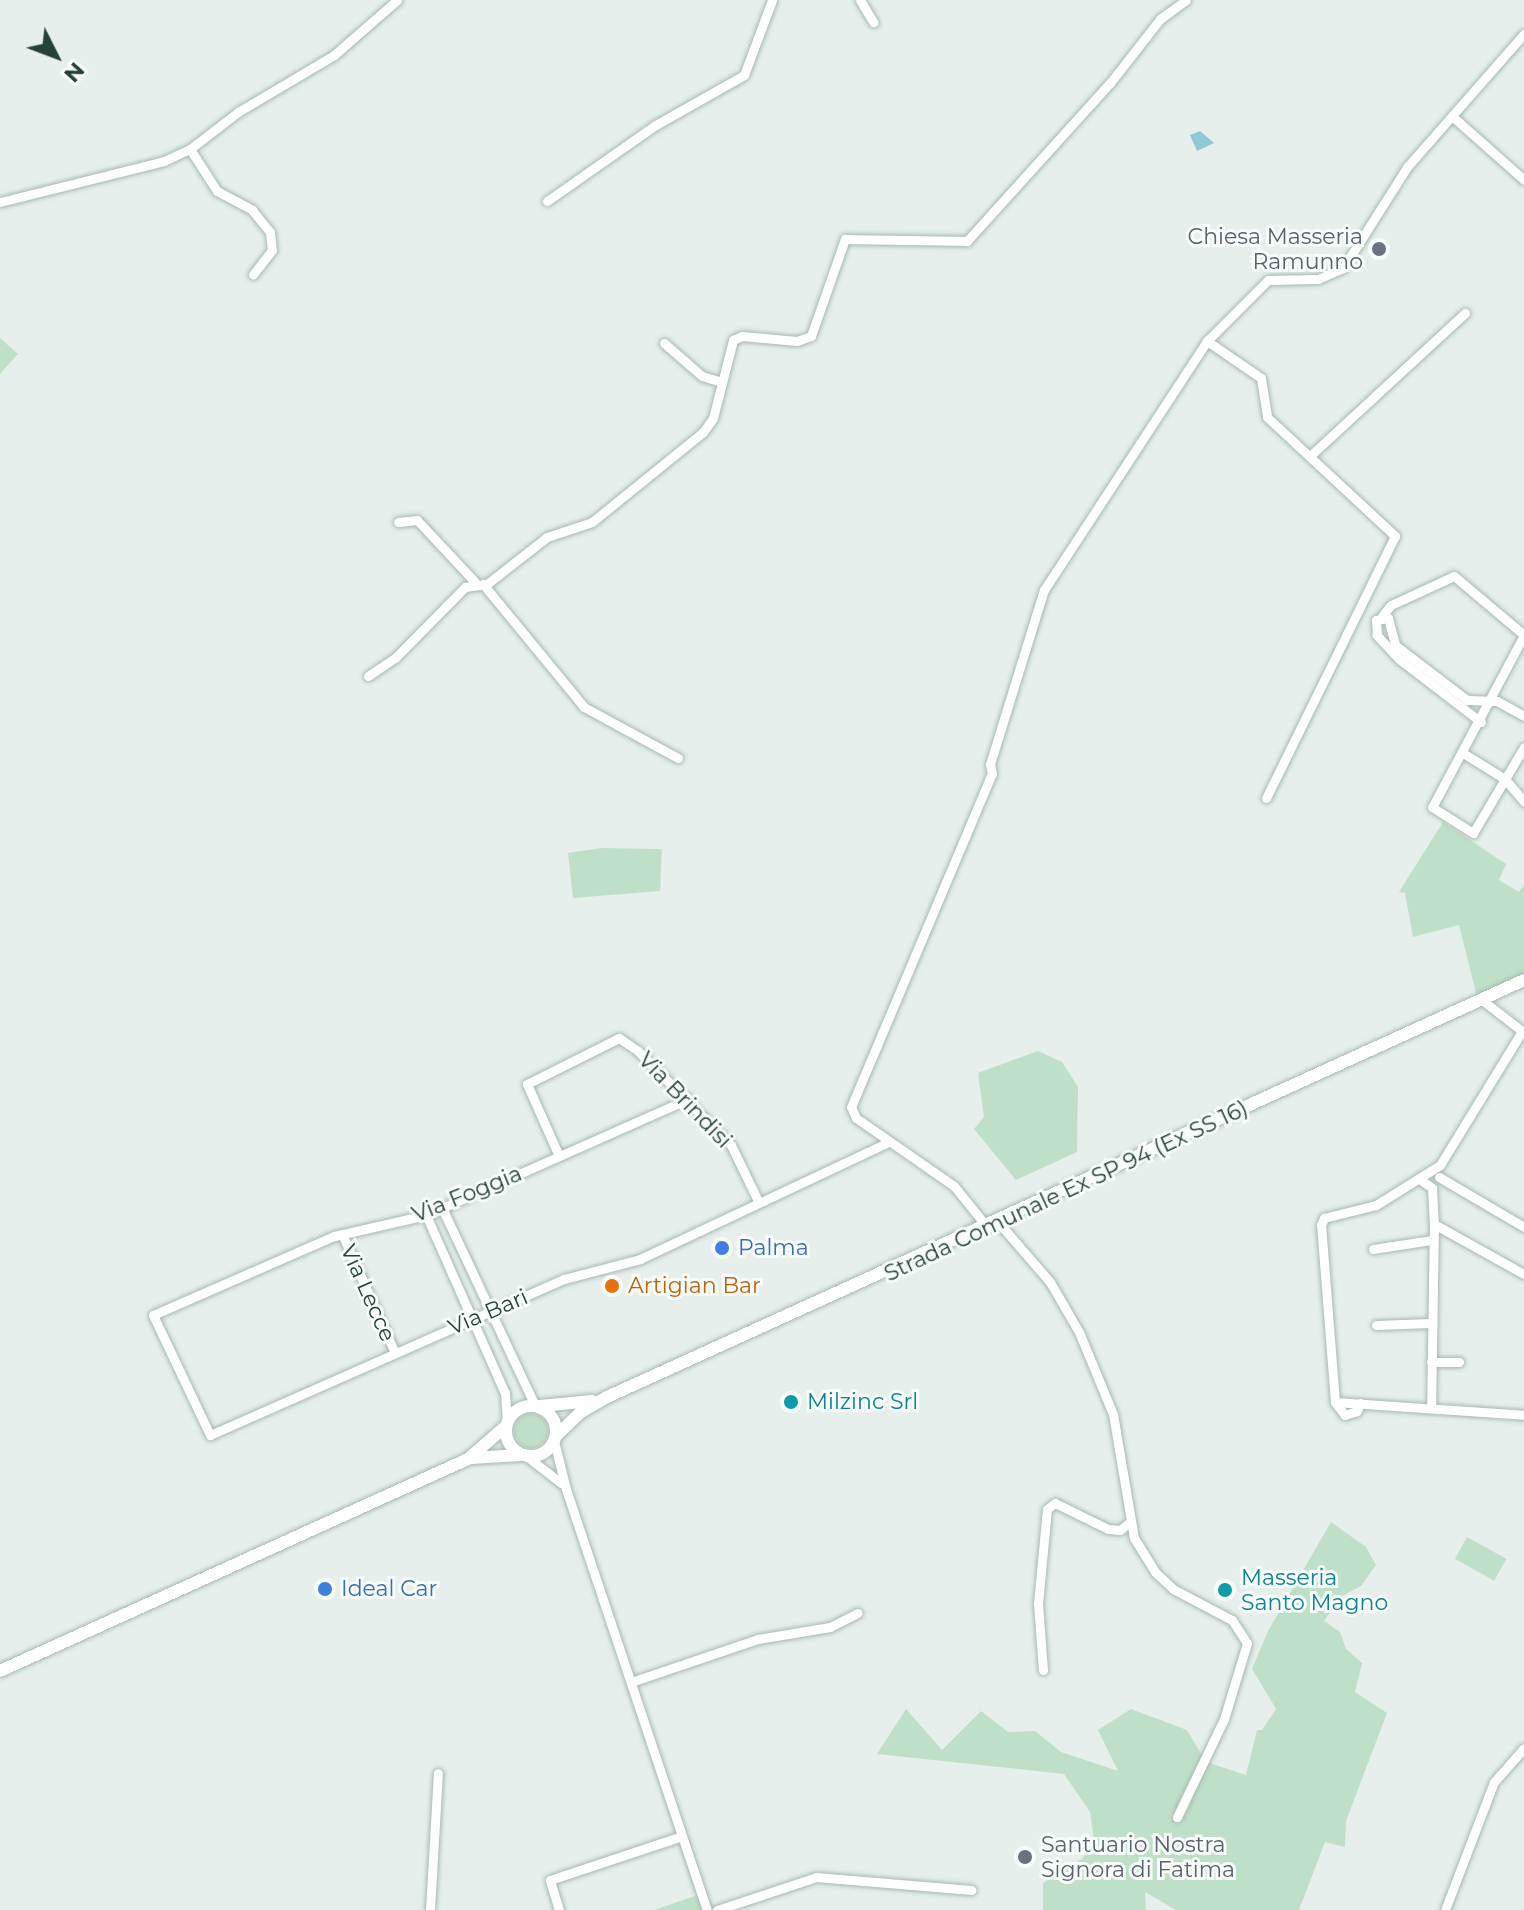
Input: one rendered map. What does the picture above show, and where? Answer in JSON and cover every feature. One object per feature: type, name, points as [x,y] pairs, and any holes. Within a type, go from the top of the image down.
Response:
[{"type":"main road","name":"Strada Comunale Ex SP 94 (Ex SS 16)","points":[[555,1438],[581,1412],[607,1397],[993,1225],[1524,980]]},
{"type":"main road","name":"Strada Comunale Ex SP 94 (Ex SS 16)","points":[[537,1406],[566,1407],[607,1397]]},
{"type":"main road","points":[[0,1671],[468,1459],[507,1424],[518,1409],[537,1406],[551,1415],[555,1438],[542,1453],[468,1459]]},
{"type":"main road","points":[[507,1424],[511,1447],[524,1455]]},
{"type":"street","points":[[0,202],[164,161],[190,149],[238,112],[334,55],[397,0]]},
{"type":"street","points":[[547,201],[654,126],[744,75],[772,0]]},
{"type":"street","points":[[860,0],[873,22]]},
{"type":"street","points":[[368,676],[395,658],[479,583],[547,537],[592,522],[703,432],[713,418],[733,340],[742,336],[797,341],[811,336],[845,239],[967,241],[1110,83],[1160,19],[1186,0]]},
{"type":"street","points":[[1177,1817],[1224,1719],[1247,1643],[1232,1620],[1173,1589],[1155,1572],[1134,1538],[1113,1414],[1079,1332],[1050,1282],[954,1186],[852,1113],[992,774],[1002,724],[1044,590],[1207,341],[1268,280],[1318,279],[1343,268],[1407,167],[1524,34]]},
{"type":"street","points":[[1452,116],[1524,180]]},
{"type":"street","points":[[190,149],[217,191],[252,210],[270,232],[272,250],[253,274]]},
{"type":"street","points":[[1310,456],[1465,313]]},
{"type":"street","points":[[1207,341],[1261,378],[1267,417],[1389,528],[1394,546],[1266,798]]},
{"type":"street","points":[[664,343],[702,376],[722,382]]},
{"type":"street","points":[[398,522],[417,520],[479,583],[584,707],[678,758]]},
{"type":"street","points":[[1481,722],[1399,659],[1373,628],[1391,605],[1454,576],[1524,635],[1488,701],[1481,722],[1432,807],[1473,833],[1524,747]]},
{"type":"street","points":[[1382,616],[1393,625],[1395,645],[1467,700],[1488,701],[1524,716]]},
{"type":"street","points":[[1463,753],[1505,779],[1524,802]]},
{"type":"street","points":[[1482,1000],[1523,1032],[1440,1165],[1421,1180],[1376,1205],[1324,1218],[1321,1225],[1335,1402],[1431,1405],[1458,1413],[1524,1415]]},
{"type":"street","name":"Via Brindisi","points":[[559,1156],[527,1084],[619,1038],[688,1099],[731,1145],[759,1203]]},
{"type":"street","name":"Via Foggia","points":[[153,1315],[342,1234],[426,1215],[688,1099]]},
{"type":"street","name":"Via Bari","points":[[153,1315],[210,1435],[564,1279],[640,1259],[889,1142]]},
{"type":"street","points":[[1431,1405],[1432,1188],[1439,1177],[1440,1165]]},
{"type":"street","points":[[1439,1177],[1524,1227]]},
{"type":"street","points":[[1421,1180],[1432,1188]]},
{"type":"street","points":[[442,1208],[489,1312],[537,1406]]},
{"type":"street","points":[[426,1215],[505,1393],[507,1424]]},
{"type":"street","points":[[1434,1224],[1524,1274]]},
{"type":"street","name":"Via Lecce","points":[[342,1234],[395,1353]]},
{"type":"street","points":[[1373,1249],[1432,1240]]},
{"type":"street","points":[[1376,1325],[1431,1323]]},
{"type":"street","points":[[1431,1362],[1459,1362]]},
{"type":"street","points":[[555,1438],[566,1489],[707,1910]]},
{"type":"street","points":[[524,1455],[553,1473],[566,1489]]},
{"type":"street","points":[[1043,1670],[1038,1604],[1047,1509],[1055,1503],[1108,1529],[1120,1530],[1131,1521]]},
{"type":"street","points":[[631,1682],[758,1639],[830,1627],[858,1613]]},
{"type":"street","points":[[1445,1910],[1494,1782],[1524,1748]]},
{"type":"street","points":[[430,1910],[438,1773]]},
{"type":"street","points":[[559,1910],[550,1880],[682,1836]]},
{"type":"street","points":[[717,1910],[816,1877],[971,1890]]},
{"type":"green space","points":[[0,338],[18,354],[0,374]]},
{"type":"green space","points":[[1443,822],[1506,864],[1499,880],[1519,892],[1524,885],[1524,974],[1477,997],[1459,925],[1413,937],[1405,893],[1399,892]]},
{"type":"green space","points":[[601,848],[662,849],[660,891],[573,898],[568,853]]},
{"type":"green space","points":[[1038,1051],[1062,1062],[1078,1087],[1077,1152],[1016,1180],[974,1129],[984,1117],[978,1073]]},
{"type":"green space","points":[[531,1414],[543,1419],[548,1431],[543,1443],[531,1448],[519,1443],[514,1431],[519,1419]]},
{"type":"green space","points":[[1331,1522],[1366,1547],[1376,1565],[1361,1586],[1342,1596],[1324,1621],[1340,1632],[1346,1649],[1362,1663],[1355,1692],[1387,1713],[1346,1821],[1345,1847],[1325,1842],[1299,1910],[1176,1910],[1145,1892],[1146,1910],[1043,1910],[1043,1883],[1083,1858],[1094,1840],[1090,1812],[1064,1774],[877,1754],[906,1709],[942,1750],[981,1711],[1008,1732],[1035,1731],[1061,1752],[1118,1771],[1098,1730],[1131,1709],[1187,1730],[1206,1762],[1246,1775],[1257,1730],[1262,1730],[1276,1709],[1252,1669],[1268,1631]]},
{"type":"green space","points":[[1467,1537],[1506,1559],[1494,1581],[1455,1559]]},
{"type":"green space","points":[[698,1895],[703,1910],[654,1910]]},
{"type":"water","points":[[1200,131],[1214,143],[1197,151],[1190,135]]},
{"type":"place","name":"Chiesa Masseria Ramunno","points":[[1379,249]]},
{"type":"place","name":"Palma","points":[[722,1248]]},
{"type":"place","name":"Artigian Bar","points":[[612,1286]]},
{"type":"place","name":"Milzinc Srl","points":[[791,1402]]},
{"type":"place","name":"Ideal Car","points":[[325,1589]]},
{"type":"place","name":"Masseria Santo Magno","points":[[1225,1590]]},
{"type":"place","name":"Santuario Nostra Signora di Fatima","points":[[1025,1857]]}]
